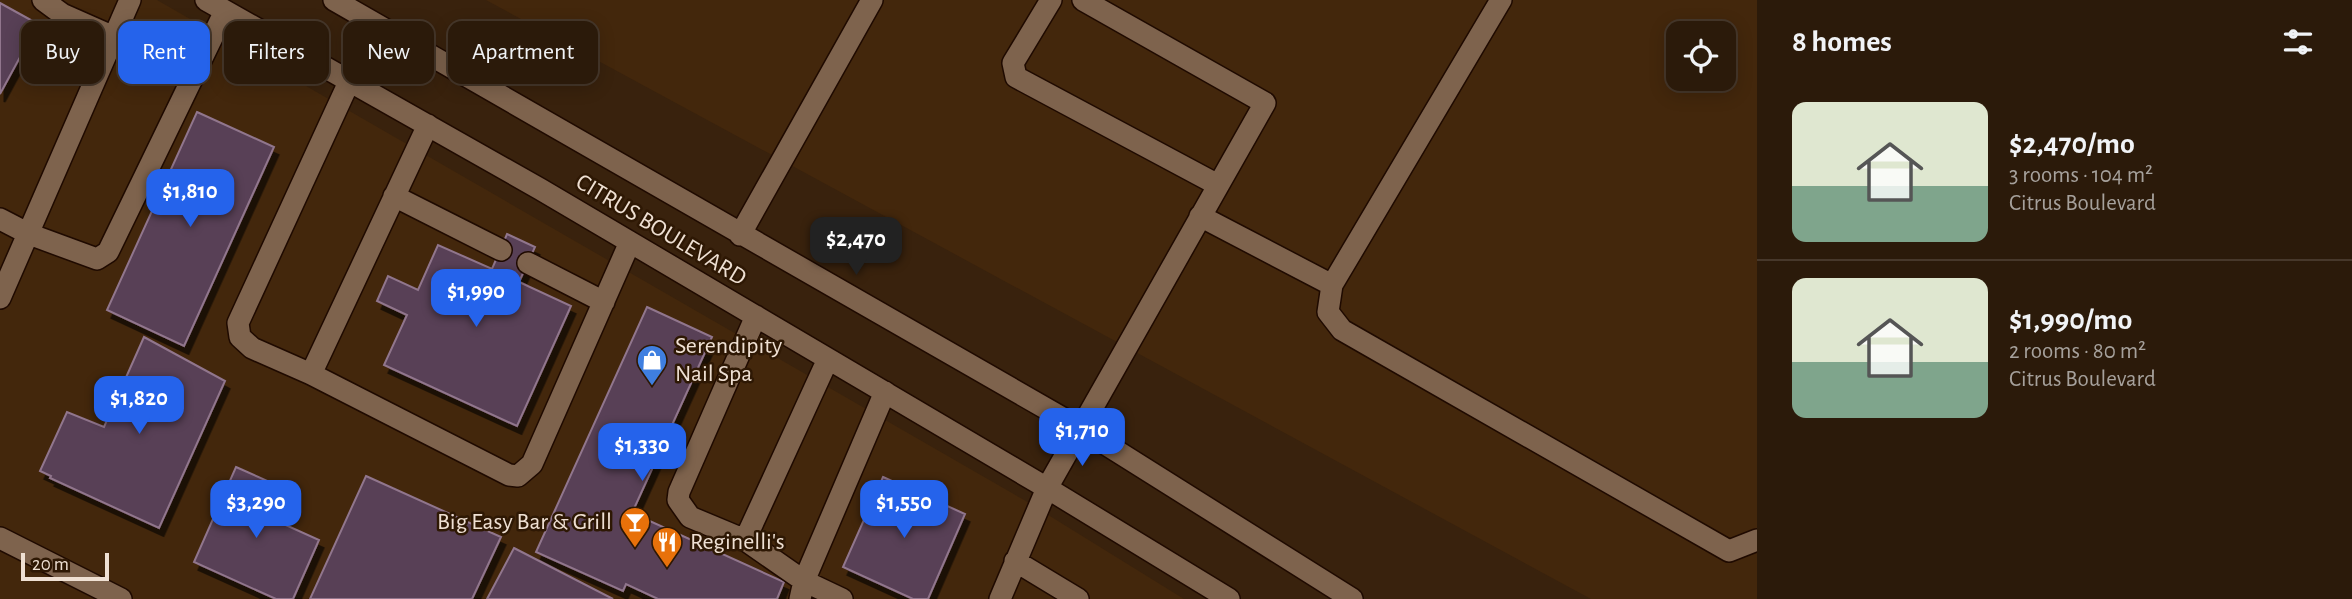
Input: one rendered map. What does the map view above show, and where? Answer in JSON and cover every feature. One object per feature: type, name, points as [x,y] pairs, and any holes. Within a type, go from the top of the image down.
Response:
[{"type":"street","points":[[43,0],[62,14],[114,37]]},
{"type":"street","points":[[2,288],[29,234],[130,0]]},
{"type":"street","name":"CITRUS BOULEVARD","points":[[206,0],[343,79]]},
{"type":"street","name":"CITRUS BOULEVARD","points":[[334,0],[1080,428],[1352,599]]},
{"type":"street","points":[[740,235],[872,0]]},
{"type":"street","points":[[1051,0],[1013,63],[1016,77],[1218,185]]},
{"type":"street","points":[[999,599],[1047,488],[1265,103],[1083,0]]},
{"type":"street","points":[[1501,0],[1332,285],[1328,312],[1342,330],[1729,551],[1757,540]]},
{"type":"street","points":[[0,219],[29,234],[97,259],[108,252],[225,11]]},
{"type":"street","points":[[348,84],[238,323],[240,337],[252,348],[311,374],[509,475],[518,475],[532,464],[631,242]]},
{"type":"street","name":"CITRUS BOULEVARD","points":[[353,84],[631,242],[1229,599]]},
{"type":"street","points":[[311,374],[428,125]]},
{"type":"street","points":[[394,196],[500,250]]},
{"type":"street","points":[[1200,216],[1332,285]]},
{"type":"street","points":[[528,263],[604,302]]},
{"type":"street","points":[[756,316],[678,500],[690,517],[746,540],[802,590],[842,599]]},
{"type":"street","points":[[746,540],[828,359]]},
{"type":"street","points":[[802,590],[885,392]]},
{"type":"street","points":[[0,538],[121,599]]},
{"type":"street","points":[[1016,561],[1078,599]]},
{"type":"shaded area","points":[[0,0],[157,0],[193,21],[118,21],[118,84],[210,84],[210,31],[224,39],[224,84],[303,84],[1024,500],[1184,599],[0,599]]},
{"type":"shaded area","points":[[486,0],[1757,0],[1757,599],[1591,599],[598,61],[598,21],[525,21]]},
{"type":"building","points":[[0,3],[33,21],[21,21],[21,55],[0,94]]},
{"type":"building","points":[[197,112],[274,147],[184,346],[107,310]]},
{"type":"building","points":[[507,234],[535,247],[519,282],[571,306],[517,426],[384,365],[407,315],[377,301],[388,276],[418,290],[438,245],[492,269]]},
{"type":"building","points":[[647,307],[712,337],[632,513],[784,582],[777,599],[658,599],[626,584],[623,591],[536,552]]},
{"type":"building","points":[[144,337],[225,381],[159,528],[40,471],[67,412],[104,427]]},
{"type":"building","points":[[236,467],[283,488],[270,518],[319,540],[293,599],[276,599],[194,562]]},
{"type":"building","points":[[366,476],[501,537],[472,599],[310,599]]},
{"type":"building","points":[[883,477],[965,514],[928,599],[913,599],[843,567]]},
{"type":"building","points":[[514,548],[613,599],[487,599]]},
{"type":"place","name":"Serendipity Nail Spa","points":[[652,387]]},
{"type":"place","name":"Big Easy Bar & Grill","points":[[635,549]]},
{"type":"place","name":"Reginelli's","points":[[667,569]]}]
